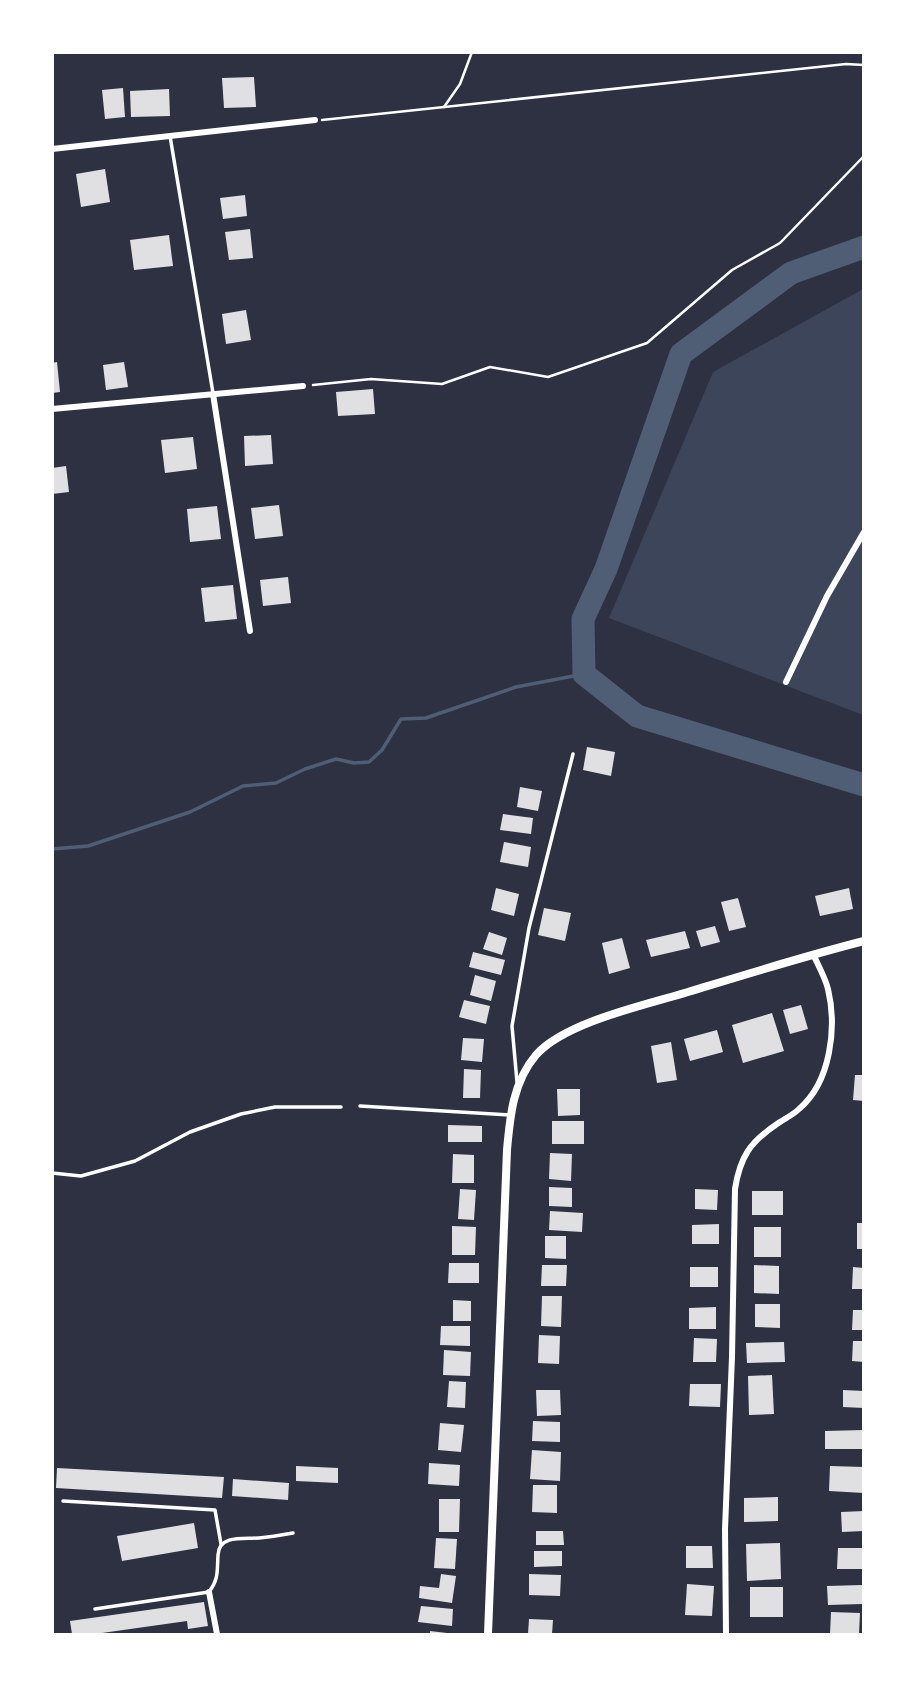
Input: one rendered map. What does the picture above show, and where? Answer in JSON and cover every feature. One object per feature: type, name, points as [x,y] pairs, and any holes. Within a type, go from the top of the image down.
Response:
[{"type":"street","points":[[52,149],[315,120]]},
{"type":"street","points":[[52,409],[303,386]]},
{"type":"street","points":[[213,394],[250,631]]},
{"type":"street","points":[[786,681],[827,596],[863,532]]},
{"type":"street","points":[[488,1634],[507,1150],[510,1115],[518,1084],[538,1053],[570,1031],[609,1016],[863,941]]},
{"type":"street","points":[[726,1634],[725,1529],[735,1189],[738,1167],[748,1149],[810,1100],[823,1073],[831,1031],[831,1010],[828,987],[813,954]]},
{"type":"street","points":[[209,1592],[217,1634]]},
{"type":"lane","points":[[170,136],[213,394]]},
{"type":"lane","points":[[518,1084],[512,1026],[527,941],[573,754]]},
{"type":"lane","points":[[359,1106],[510,1115]]},
{"type":"lane","points":[[52,1173],[80,1176],[135,1161],[190,1132],[241,1114],[275,1107],[341,1107]]},
{"type":"lane","points":[[63,1501],[215,1510],[221,1544],[217,1557],[218,1575],[209,1592],[94,1609]]},
{"type":"lane","points":[[221,1544],[237,1538],[293,1533]]},
{"type":"path","points":[[444,107],[460,84],[472,52]]},
{"type":"path","points":[[315,120],[846,64],[863,65]]},
{"type":"path","points":[[303,386],[371,379],[443,384],[491,367],[548,377],[647,343],[732,270],[780,243],[863,156]]},
{"type":"shaded area","points":[[863,289],[863,715],[609,618],[713,372]]},
{"type":"building","points":[[254,77],[256,107],[224,108],[222,78]]},
{"type":"building","points":[[123,88],[125,117],[105,119],[102,90]]},
{"type":"building","points":[[169,89],[170,116],[131,117],[130,91]]},
{"type":"building","points":[[105,169],[110,202],[81,207],[76,174]]},
{"type":"building","points":[[245,195],[247,216],[223,219],[220,198]]},
{"type":"building","points":[[250,229],[253,258],[229,260],[225,232]]},
{"type":"building","points":[[169,235],[173,266],[134,270],[130,240]]},
{"type":"building","points":[[246,310],[251,340],[226,344],[222,314]]},
{"type":"building","points":[[57,362],[60,392],[52,393],[52,363]]},
{"type":"building","points":[[124,362],[128,387],[106,390],[103,365]]},
{"type":"building","points":[[373,389],[375,414],[338,416],[336,392]]},
{"type":"building","points":[[271,435],[273,464],[245,466],[244,436]]},
{"type":"building","points":[[193,437],[197,469],[165,473],[161,440]]},
{"type":"building","points":[[66,466],[69,492],[52,494],[52,468]]},
{"type":"building","points":[[279,505],[283,536],[255,539],[251,508]]},
{"type":"building","points":[[217,506],[221,539],[190,542],[187,509]]},
{"type":"building","points":[[288,577],[291,603],[263,606],[260,580]]},
{"type":"building","points":[[233,585],[237,619],[205,622],[201,588]]},
{"type":"building","points":[[587,747],[615,752],[611,776],[583,770]]},
{"type":"building","points":[[520,787],[542,791],[538,811],[517,807]]},
{"type":"building","points":[[503,814],[533,818],[531,834],[500,830]]},
{"type":"building","points":[[504,842],[531,847],[528,867],[500,862]]},
{"type":"building","points":[[496,888],[519,894],[514,916],[491,910]]},
{"type":"building","points":[[849,888],[853,909],[820,916],[815,896]]},
{"type":"building","points":[[738,898],[746,927],[729,931],[721,902]]},
{"type":"building","points":[[544,908],[571,913],[565,941],[538,935]]},
{"type":"building","points":[[715,926],[720,942],[701,947],[696,931]]},
{"type":"building","points":[[685,931],[690,948],[651,957],[646,940]]},
{"type":"building","points":[[489,932],[507,938],[502,955],[483,949]]},
{"type":"building","points":[[622,938],[630,968],[609,974],[602,943]]},
{"type":"building","points":[[473,952],[505,960],[501,975],[469,967]]},
{"type":"building","points":[[475,975],[496,981],[491,1001],[470,995]]},
{"type":"building","points":[[464,1000],[490,1006],[486,1024],[459,1017]]},
{"type":"building","points":[[801,1005],[808,1029],[790,1034],[783,1010]]},
{"type":"building","points":[[772,1013],[784,1051],[743,1063],[732,1025]]},
{"type":"building","points":[[717,1030],[723,1052],[690,1061],[684,1039]]},
{"type":"building","points":[[463,1038],[484,1039],[482,1062],[461,1060]]},
{"type":"building","points":[[671,1042],[677,1080],[657,1083],[651,1046]]},
{"type":"building","points":[[464,1069],[481,1070],[480,1098],[463,1098]]},
{"type":"building","points":[[855,1075],[864,1075],[864,1101],[853,1100]]},
{"type":"building","points":[[557,1089],[580,1089],[580,1115],[558,1116]]},
{"type":"building","points":[[552,1121],[584,1121],[584,1144],[552,1144]]},
{"type":"building","points":[[448,1125],[482,1126],[482,1142],[448,1142]]},
{"type":"building","points":[[550,1153],[572,1154],[571,1181],[549,1179]]},
{"type":"building","points":[[453,1154],[474,1155],[474,1183],[452,1183]]},
{"type":"building","points":[[549,1187],[572,1188],[572,1207],[549,1206]]},
{"type":"building","points":[[460,1189],[476,1190],[474,1220],[458,1219]]},
{"type":"building","points":[[695,1189],[718,1190],[717,1210],[695,1209]]},
{"type":"building","points":[[752,1191],[783,1191],[783,1215],[752,1215]]},
{"type":"building","points":[[550,1211],[583,1213],[582,1232],[549,1230]]},
{"type":"building","points":[[857,1223],[864,1223],[864,1249],[857,1249]]},
{"type":"building","points":[[719,1224],[719,1244],[692,1244],[692,1225]]},
{"type":"building","points":[[452,1226],[476,1227],[475,1255],[452,1255]]},
{"type":"building","points":[[754,1227],[781,1227],[781,1257],[754,1257]]},
{"type":"building","points":[[545,1236],[566,1236],[566,1259],[545,1258]]},
{"type":"building","points":[[449,1263],[479,1263],[479,1283],[448,1283]]},
{"type":"building","points":[[542,1265],[567,1265],[566,1286],[541,1286]]},
{"type":"building","points":[[754,1265],[779,1266],[779,1294],[754,1293]]},
{"type":"building","points":[[690,1267],[718,1267],[718,1287],[690,1287]]},
{"type":"building","points":[[853,1267],[864,1268],[864,1289],[852,1289]]},
{"type":"building","points":[[542,1296],[562,1296],[561,1327],[541,1326]]},
{"type":"building","points":[[453,1300],[471,1301],[471,1321],[453,1321]]},
{"type":"building","points":[[755,1304],[780,1304],[780,1328],[755,1327]]},
{"type":"building","points":[[716,1307],[716,1329],[689,1329],[689,1308]]},
{"type":"building","points":[[853,1310],[864,1310],[864,1330],[852,1330]]},
{"type":"building","points":[[441,1326],[470,1326],[470,1346],[440,1345]]},
{"type":"building","points":[[539,1335],[560,1336],[559,1364],[538,1363]]},
{"type":"building","points":[[694,1338],[717,1339],[716,1362],[693,1362]]},
{"type":"building","points":[[853,1341],[864,1341],[864,1362],[852,1361]]},
{"type":"building","points":[[784,1342],[785,1362],[747,1363],[746,1343]]},
{"type":"building","points":[[444,1350],[471,1352],[470,1376],[443,1375]]},
{"type":"building","points":[[772,1375],[774,1414],[749,1415],[748,1376]]},
{"type":"building","points":[[449,1381],[466,1382],[465,1408],[447,1407]]},
{"type":"building","points":[[690,1384],[721,1384],[720,1407],[689,1406]]},
{"type":"building","points":[[536,1390],[560,1390],[561,1415],[537,1416]]},
{"type":"building","points":[[843,1390],[864,1391],[864,1408],[843,1407]]},
{"type":"building","points":[[533,1421],[560,1422],[560,1442],[532,1441]]},
{"type":"building","points":[[440,1423],[464,1425],[461,1452],[438,1450]]},
{"type":"building","points":[[864,1430],[864,1449],[825,1449],[825,1431]]},
{"type":"building","points":[[532,1450],[561,1452],[560,1481],[530,1479]]},
{"type":"building","points":[[429,1463],[460,1465],[459,1486],[428,1484]]},
{"type":"building","points":[[296,1466],[338,1468],[338,1483],[296,1481]]},
{"type":"building","points":[[830,1466],[864,1467],[864,1493],[829,1491]]},
{"type":"building","points":[[57,1468],[224,1477],[222,1498],[56,1488]]},
{"type":"building","points":[[233,1479],[289,1483],[288,1500],[232,1496]]},
{"type":"building","points":[[533,1485],[557,1485],[557,1513],[532,1512]]},
{"type":"building","points":[[778,1497],[778,1521],[744,1522],[744,1498]]},
{"type":"building","points":[[439,1499],[460,1499],[459,1532],[439,1532]]},
{"type":"building","points":[[864,1511],[864,1531],[842,1532],[841,1512]]},
{"type":"building","points":[[194,1523],[198,1548],[122,1561],[117,1536]]},
{"type":"building","points":[[536,1531],[563,1531],[564,1545],[536,1545]]},
{"type":"building","points":[[436,1538],[457,1539],[455,1569],[434,1568]]},
{"type":"building","points":[[780,1543],[781,1579],[747,1581],[746,1544]]},
{"type":"building","points":[[686,1546],[712,1546],[713,1568],[686,1568]]},
{"type":"building","points":[[838,1548],[864,1548],[864,1569],[837,1569]]},
{"type":"building","points":[[534,1551],[562,1551],[562,1566],[534,1567]]},
{"type":"building","points":[[441,1574],[456,1576],[452,1603],[419,1598],[420,1586],[439,1588]]},
{"type":"building","points":[[529,1574],[561,1575],[560,1596],[529,1595]]},
{"type":"building","points":[[687,1584],[714,1586],[712,1616],[685,1615]]},
{"type":"building","points":[[862,1585],[862,1604],[828,1605],[827,1586]]},
{"type":"building","points":[[750,1587],[783,1587],[783,1617],[750,1617]]},
{"type":"building","points":[[204,1602],[208,1626],[188,1629],[187,1621],[102,1634],[72,1634],[70,1621]]},
{"type":"building","points":[[421,1606],[453,1609],[452,1626],[418,1622]]},
{"type":"building","points":[[831,1612],[860,1613],[859,1634],[830,1634]]},
{"type":"building","points":[[529,1619],[553,1620],[552,1634],[528,1634]]},
{"type":"building","points":[[430,1631],[447,1633],[447,1634],[430,1634]]},
{"type":"waterway","points":[[864,247],[791,273],[681,354],[606,569],[583,619],[584,674],[637,716],[864,785]]},
{"type":"waterway","points":[[52,849],[88,846],[190,812],[243,786],[276,783],[305,769],[336,759],[354,763],[369,762],[382,750],[401,719],[426,718],[516,687],[584,674]]}]
